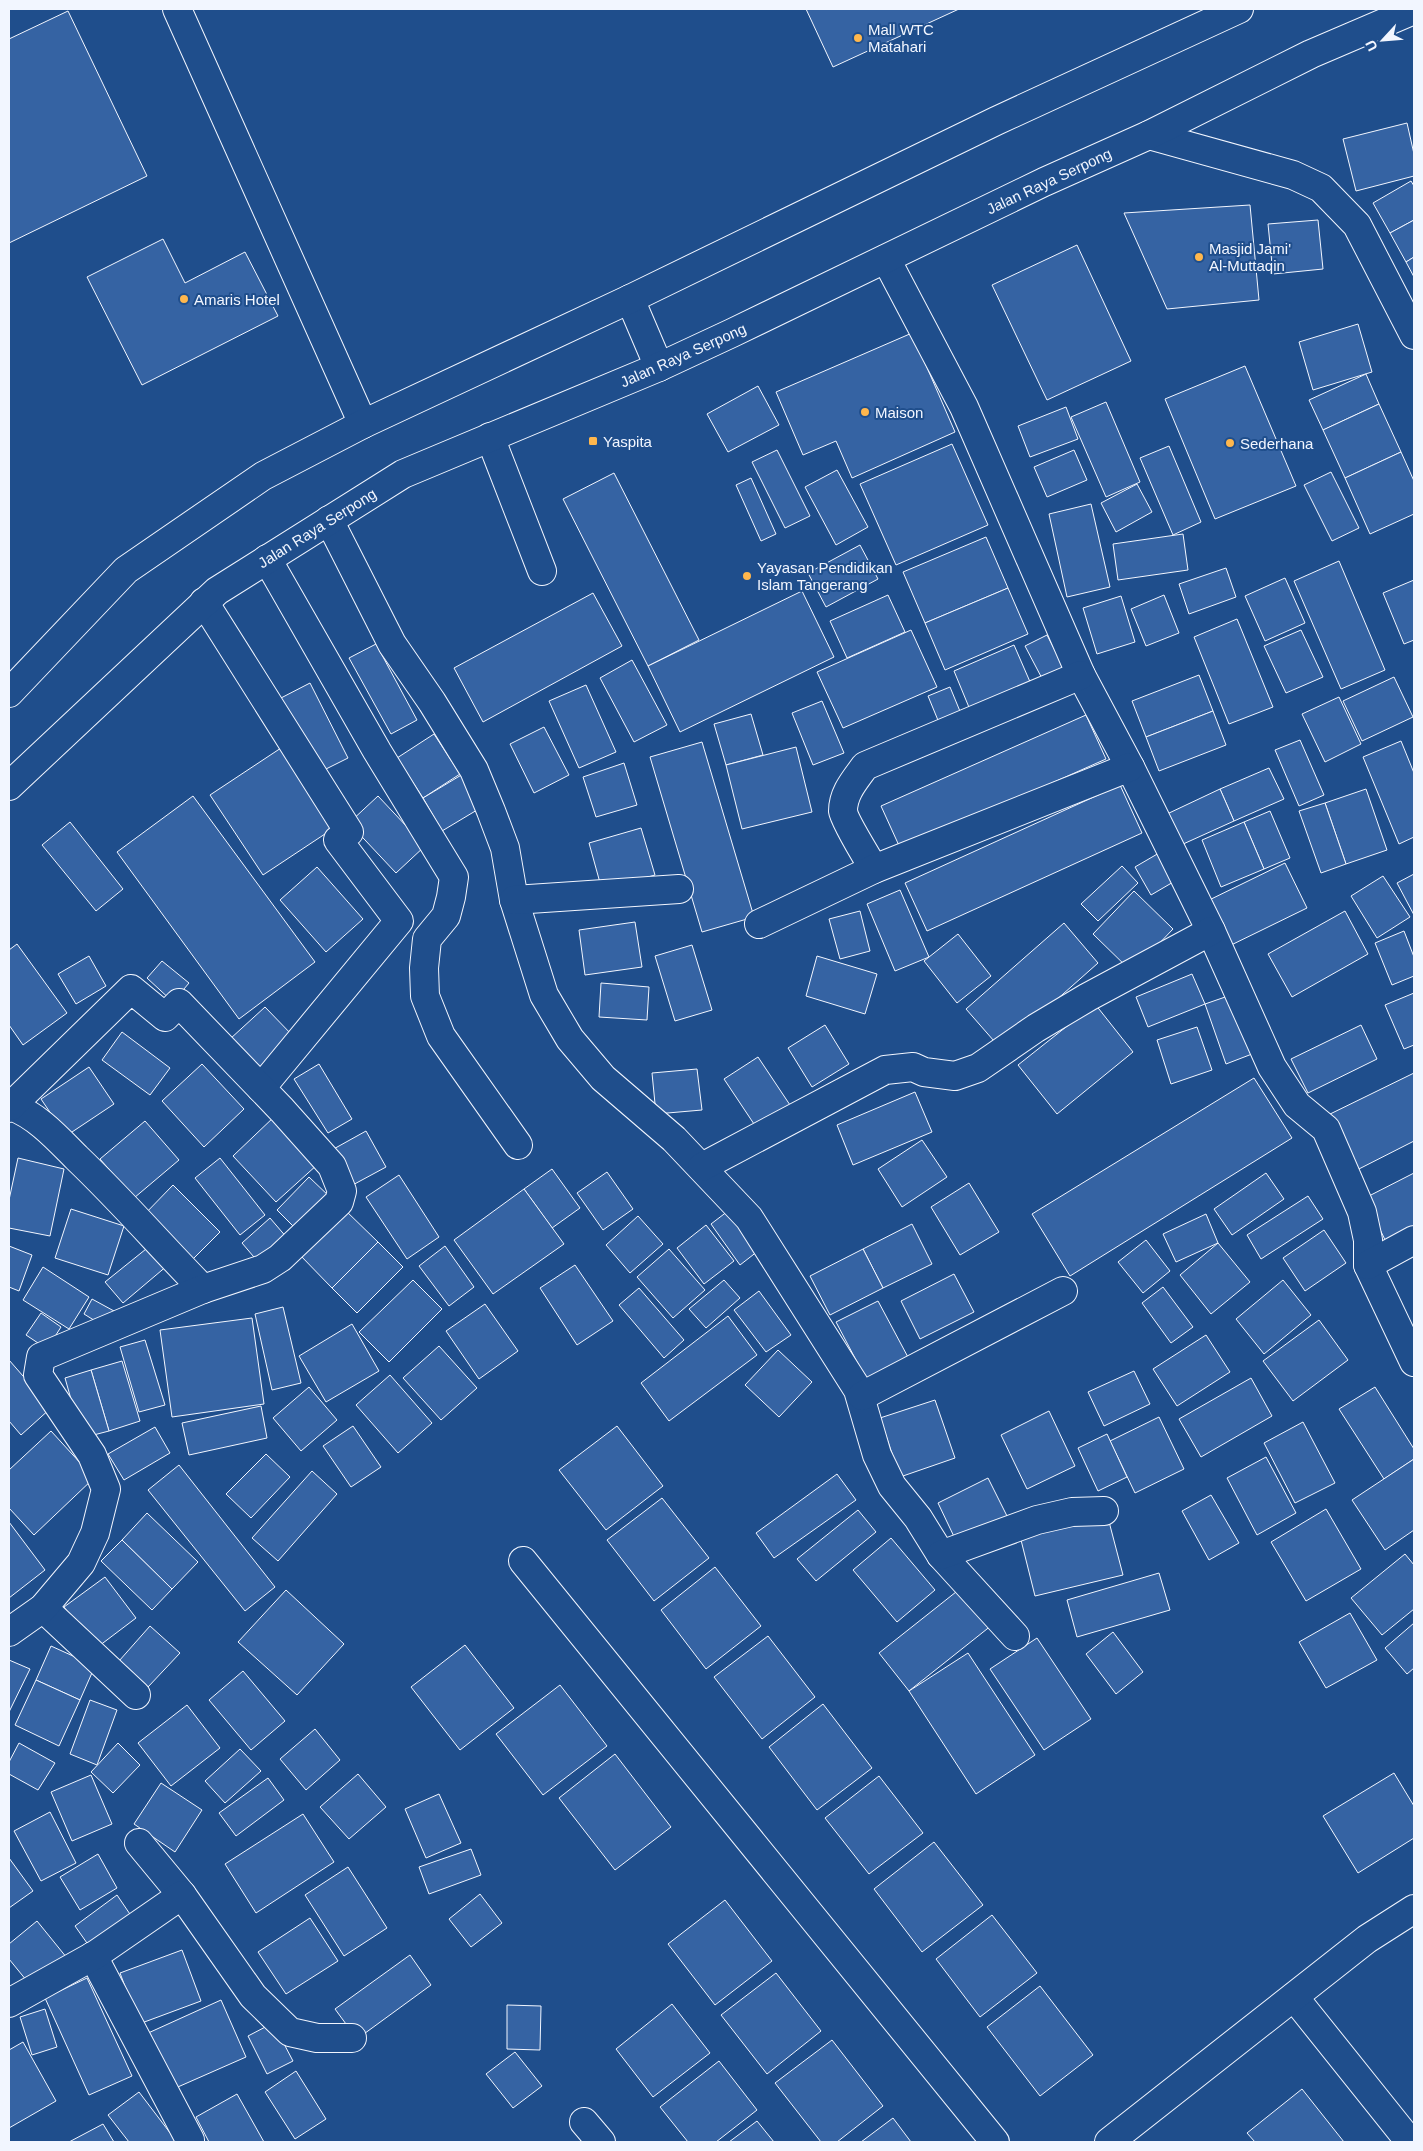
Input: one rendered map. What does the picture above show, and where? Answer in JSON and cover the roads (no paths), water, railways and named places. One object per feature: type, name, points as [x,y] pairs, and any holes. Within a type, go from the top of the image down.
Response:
[{"type":"street","points":[[177,9],[363,424]]},
{"type":"street","points":[[9,693],[126,570],[262,476],[363,424],[630,299],[987,126],[1238,9]]},
{"type":"street","name":"Jalan Raya Serpong","points":[[9,786],[217,591],[403,474],[659,366],[1044,182],[1149,135],[1311,54],[1414,10]]},
{"type":"street","points":[[1149,135],[1293,175],[1321,188],[1357,225],[1414,335]]},
{"type":"street","points":[[886,259],[964,408],[1081,675],[1130,766],[1211,931],[1272,1067],[1297,1104],[1326,1130],[1362,1212],[1368,1240],[1368,1265],[1414,1362]]},
{"type":"street","points":[[630,299],[659,366]]},
{"type":"street","points":[[490,437],[542,572]]},
{"type":"street","points":[[329,520],[392,644],[432,702],[474,770],[492,811],[505,848],[514,900],[544,995],[570,1039],[604,1078],[674,1139],[749,1218],[862,1396],[872,1442],[884,1472],[941,1555],[1016,1636]]},
{"type":"street","points":[[267,559],[377,751],[454,877],[446,916],[427,939],[424,968],[425,996],[441,1036],[518,1145]]},
{"type":"street","points":[[204,602],[349,832],[338,840],[399,921],[261,1088]]},
{"type":"street","points":[[874,870],[843,813],[846,797],[851,785],[865,766],[1081,675]]},
{"type":"street","points":[[759,924],[874,870],[1130,766]]},
{"type":"street","points":[[514,900],[679,889]]},
{"type":"street","points":[[702,1167],[885,1070],[913,1067],[924,1072],[956,1076],[978,1068],[1036,1028],[1088,997],[1211,931]]},
{"type":"street","points":[[9,1632],[43,1608],[81,1563],[95,1533],[106,1489],[92,1455],[38,1375],[41,1357],[203,1289],[263,1269],[280,1258],[339,1202],[342,1191],[332,1166],[261,1088],[179,1003],[165,1017],[131,989],[10,1107],[24,1111],[52,1133],[118,1198],[203,1289]]},
{"type":"street","points":[[1368,1265],[1414,1240]]},
{"type":"street","points":[[862,1396],[1063,1291]]},
{"type":"street","points":[[941,1555],[1036,1520],[1072,1512],[1104,1511]]},
{"type":"street","points":[[523,1560],[995,2142]]},
{"type":"street","points":[[43,1608],[136,1695]]},
{"type":"street","points":[[139,1843],[182,1895],[253,1996],[290,2032],[317,2038],[352,2038]]},
{"type":"street","points":[[9,2003],[93,1956],[182,1895]]},
{"type":"street","points":[[1109,2142],[1367,1939],[1414,1909]]},
{"type":"street","points":[[93,1956],[190,2140]]},
{"type":"street","points":[[1294,1997],[1410,2142]]},
{"type":"place","name":"Mall WTC Matahari","points":[[858,38]]},
{"type":"place","name":"Masjid Jami' Al-Muttaqin","points":[[1199,257]]},
{"type":"place","name":"Amaris Hotel","points":[[184,299]]},
{"type":"place","name":"Maison","points":[[865,412]]},
{"type":"place","name":"Yaspita","points":[[593,441]]},
{"type":"place","name":"Sederhana","points":[[1230,443]]},
{"type":"place","name":"Yayasan Pendidikan Islam Tangerang","points":[[747,576]]}]
